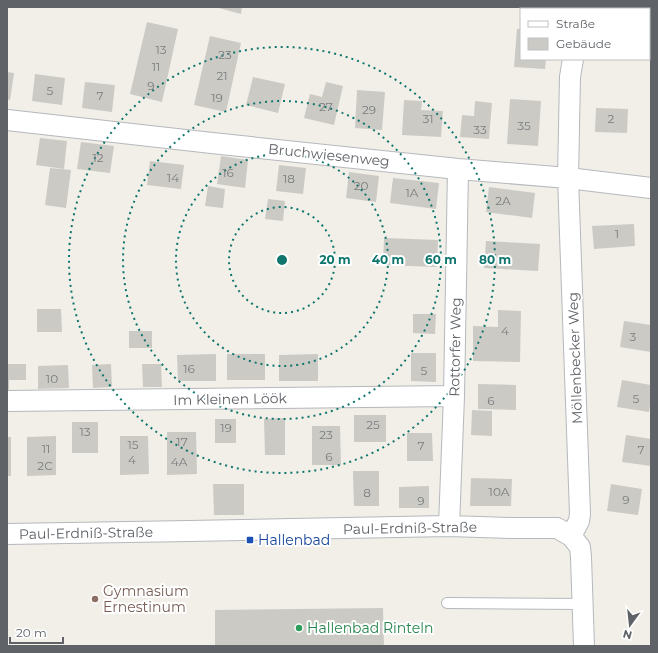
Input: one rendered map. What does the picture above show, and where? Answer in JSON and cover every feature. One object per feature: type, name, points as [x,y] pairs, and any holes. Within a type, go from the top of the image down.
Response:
[{"type":"street","name":"Möllenbecker Weg","points":[[571,536],[579,521],[580,514],[568,178],[570,77],[573,60]]},
{"type":"street","name":"Bruchwiesenweg","points":[[7,120],[458,169],[568,178],[651,188]]},
{"type":"street","name":"Rottorfer Weg","points":[[449,526],[454,396],[458,169]]},
{"type":"street","name":"Im Kleinen Löök","points":[[7,401],[454,396]]},
{"type":"street","name":"Paul-Erdniß-Straße","points":[[7,534],[449,526],[557,528],[571,536]]},
{"type":"street","points":[[571,536],[580,546],[584,646]]},
{"type":"lane","points":[[447,603],[583,604]]},
{"type":"building","points":[[215,7],[242,7],[241,14]]},
{"type":"building","points":[[147,22],[178,29],[162,102],[130,94]]},
{"type":"building","points":[[517,29],[520,29],[520,60],[546,60],[545,69],[514,67]]},
{"type":"building","points":[[210,36],[241,43],[226,112],[194,105]]},
{"type":"building","points":[[7,72],[14,73],[10,100],[7,99]]},
{"type":"building","points":[[35,74],[65,78],[62,105],[32,101]]},
{"type":"building","points":[[253,77],[285,84],[278,113],[246,105]]},
{"type":"building","points":[[85,82],[115,85],[112,112],[82,108]]},
{"type":"building","points":[[326,82],[343,86],[334,125],[304,118],[310,94],[322,97]]},
{"type":"building","points":[[357,90],[385,92],[382,130],[355,128]]},
{"type":"building","points":[[510,99],[541,101],[538,146],[507,144]]},
{"type":"building","points":[[404,100],[422,101],[421,110],[443,111],[441,137],[402,135]]},
{"type":"building","points":[[475,101],[492,103],[489,139],[460,137],[462,115],[474,116]]},
{"type":"building","points":[[596,108],[628,109],[627,133],[595,132]]},
{"type":"building","points":[[40,138],[67,141],[64,169],[36,165]]},
{"type":"building","points":[[81,142],[114,146],[110,173],[77,169]]},
{"type":"building","points":[[221,156],[248,160],[245,188],[217,184]]},
{"type":"building","points":[[150,161],[184,165],[181,189],[147,185]]},
{"type":"building","points":[[279,165],[306,168],[303,194],[276,191]]},
{"type":"building","points":[[50,168],[71,170],[66,208],[45,205]]},
{"type":"building","points":[[349,172],[379,176],[376,202],[346,198]]},
{"type":"building","points":[[393,178],[439,183],[436,209],[390,203]]},
{"type":"building","points":[[208,186],[225,189],[223,208],[205,206]]},
{"type":"building","points":[[489,187],[535,193],[532,218],[486,212]]},
{"type":"building","points":[[268,199],[285,201],[283,221],[265,219]]},
{"type":"building","points":[[634,224],[635,246],[594,249],[592,226]]},
{"type":"building","points":[[384,238],[438,240],[437,267],[383,265]]},
{"type":"building","points":[[486,241],[540,244],[538,271],[484,268]]},
{"type":"building","points":[[37,309],[61,309],[62,332],[37,332]]},
{"type":"building","points":[[498,310],[521,311],[520,362],[473,361],[473,326],[498,327]]},
{"type":"building","points":[[413,314],[436,314],[435,334],[413,333]]},
{"type":"building","points":[[624,321],[651,325],[651,352],[620,347]]},
{"type":"building","points":[[129,331],[152,331],[152,348],[129,348]]},
{"type":"building","points":[[411,353],[436,353],[436,382],[411,381]]},
{"type":"building","points":[[216,354],[216,381],[178,381],[177,355]]},
{"type":"building","points":[[227,354],[265,354],[265,380],[227,380]]},
{"type":"building","points":[[318,354],[318,381],[279,381],[279,355]]},
{"type":"building","points":[[7,364],[26,364],[26,380],[9,380],[9,390],[7,390]]},
{"type":"building","points":[[111,364],[112,387],[93,388],[92,365]]},
{"type":"building","points":[[142,364],[161,364],[162,387],[143,387]]},
{"type":"building","points":[[68,365],[69,388],[38,389],[38,366]]},
{"type":"building","points":[[622,380],[651,385],[649,412],[617,407]]},
{"type":"building","points":[[478,384],[516,385],[516,410],[478,409]]},
{"type":"building","points":[[472,410],[492,411],[492,436],[471,435]]},
{"type":"building","points":[[354,415],[386,415],[386,442],[354,442]]},
{"type":"building","points":[[285,418],[285,455],[265,455],[264,419]]},
{"type":"building","points":[[215,419],[236,419],[236,443],[215,443]]},
{"type":"building","points":[[72,422],[98,422],[98,453],[72,453]]},
{"type":"building","points":[[312,426],[340,426],[341,465],[312,465]]},
{"type":"building","points":[[167,432],[196,432],[197,474],[167,475]]},
{"type":"building","points":[[407,433],[432,433],[433,461],[407,461]]},
{"type":"building","points":[[626,435],[651,439],[651,466],[622,462]]},
{"type":"building","points":[[56,436],[56,475],[27,476],[27,437]]},
{"type":"building","points":[[120,436],[148,436],[149,474],[120,475]]},
{"type":"building","points":[[7,437],[11,437],[11,476],[7,476]]},
{"type":"building","points":[[353,471],[379,471],[379,506],[354,506]]},
{"type":"building","points":[[471,478],[512,479],[511,506],[470,506]]},
{"type":"building","points":[[213,484],[244,484],[244,515],[214,515]]},
{"type":"building","points":[[611,484],[642,489],[638,515],[607,511]]},
{"type":"building","points":[[429,486],[429,508],[399,508],[399,487]]},
{"type":"building","name":"Hallenbad Rinteln","points":[[383,608],[384,646],[215,646],[215,610]]},
{"type":"place","name":"Hallenbad","points":[[250,540]]},
{"type":"place","name":"Gymnasium Ernestinum","points":[[95,599]]},
{"type":"place","name":"Hallenbad Rinteln","points":[[299,628]]}]
